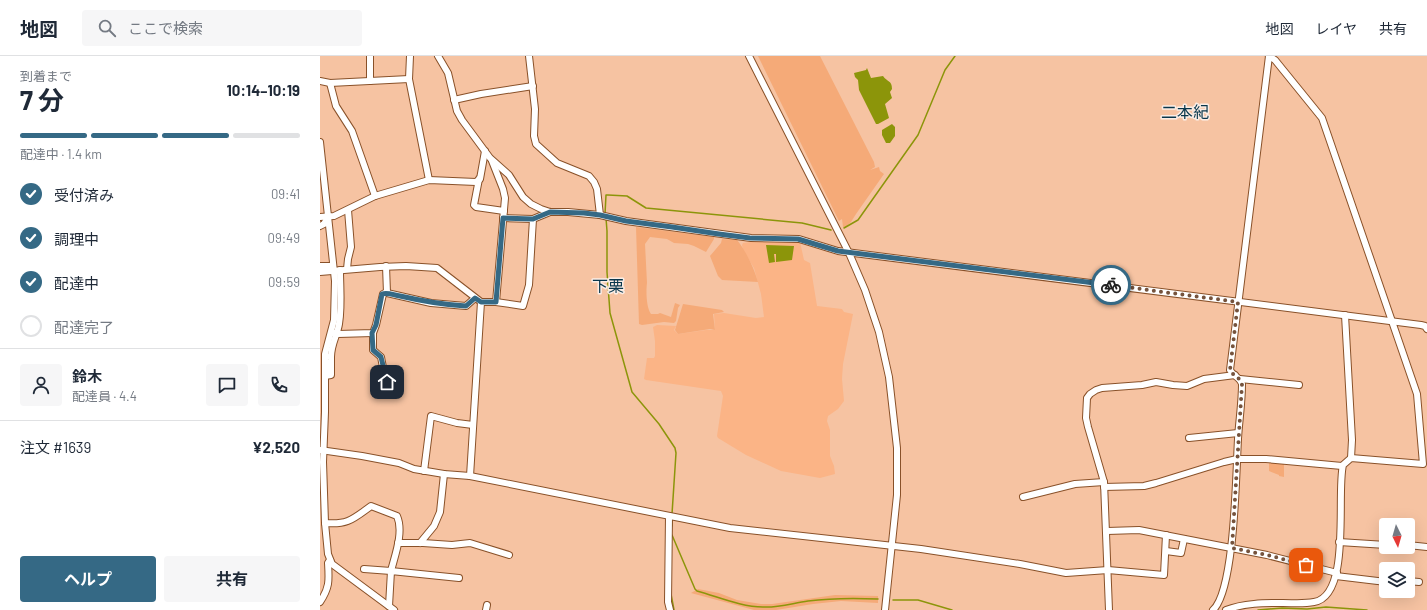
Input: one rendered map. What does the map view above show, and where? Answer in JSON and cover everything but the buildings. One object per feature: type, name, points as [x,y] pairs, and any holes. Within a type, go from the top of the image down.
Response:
[{"type":"street","points":[[370,56],[370,81]]},
{"type":"street","points":[[410,56],[409,79],[429,180]]},
{"type":"street","points":[[438,56],[448,73],[454,100],[462,120],[490,158],[509,175],[523,197],[541,210],[605,217],[750,238],[798,239],[826,248],[849,253],[1391,321],[1421,325],[1427,330]]},
{"type":"street","points":[[529,56],[535,109],[534,136],[536,144],[557,163],[589,176],[597,189],[605,217]]},
{"type":"street","points":[[749,56],[849,253],[865,290],[879,332],[890,383],[897,448],[898,495],[885,610]]},
{"type":"street","points":[[1213,610],[1219,603],[1222,594],[1232,548],[1242,384],[1238,377],[1230,370],[1269,56],[1275,60],[1322,118],[1417,394],[1423,464],[1351,458]]},
{"type":"street","points":[[320,80],[330,83],[409,79]]},
{"type":"street","points":[[330,83],[336,106],[352,131],[375,196]]},
{"type":"street","points":[[454,100],[532,86]]},
{"type":"street","points":[[320,142],[338,300],[336,320],[325,376],[325,412],[322,451],[322,492],[328,554],[330,560],[392,608]]},
{"type":"street","points":[[485,151],[474,205],[476,207],[533,219],[550,212]]},
{"type":"street","points":[[490,158],[503,189],[505,198],[496,302]]},
{"type":"street","points":[[320,217],[328,218],[334,216],[375,196],[429,180],[476,182],[479,179]]},
{"type":"street","points":[[347,269],[351,247],[348,210]]},
{"type":"street","points":[[320,226],[324,224],[328,218]]},
{"type":"street","points":[[320,266],[335,269],[386,266],[437,268],[481,302],[496,302],[523,306],[529,285],[533,219]]},
{"type":"street","points":[[386,266],[387,292]]},
{"type":"street","points":[[320,272],[335,269]]},
{"type":"street","points":[[388,393],[381,357],[373,350],[372,333],[376,325],[382,294],[387,292],[402,297],[446,305],[466,306],[475,298]]},
{"type":"street","points":[[470,476],[481,302]]},
{"type":"street","points":[[1226,610],[1238,606],[1319,601],[1329,592],[1336,575],[1340,542],[1342,466],[1351,458],[1352,440],[1345,315]]},
{"type":"street","points":[[333,332],[372,333]]},
{"type":"street","points":[[328,357],[323,346],[333,332]]},
{"type":"street","points":[[1110,610],[1104,485],[1086,418],[1087,401],[1090,394],[1102,388],[1142,385],[1156,382],[1187,386],[1208,378],[1238,377],[1299,385]]},
{"type":"street","points":[[424,471],[431,416],[457,423],[473,425]]},
{"type":"street","points":[[1189,438],[1238,433]]},
{"type":"street","points":[[322,451],[400,463],[414,469],[424,471],[470,476],[730,528],[893,546],[995,560],[1062,573],[1108,570],[1164,575],[1166,535]]},
{"type":"street","points":[[1023,497],[1075,484],[1144,486],[1237,459],[1266,459],[1342,466]]},
{"type":"street","points":[[420,543],[434,526],[440,512],[444,474]]},
{"type":"street","points":[[325,523],[338,524],[348,521],[371,506],[397,516],[399,521],[398,543],[391,571],[392,608]]},
{"type":"street","points":[[669,516],[668,602],[670,610]]},
{"type":"street","points":[[1107,531],[1139,530],[1287,560],[1336,575],[1379,581]]},
{"type":"street","points":[[1166,551],[1181,553],[1184,539]]},
{"type":"street","points":[[1340,542],[1379,545]]},
{"type":"street","points":[[398,543],[452,545],[470,543],[508,555]]},
{"type":"street","points":[[1415,545],[1427,546]]},
{"type":"street","points":[[321,598],[328,587],[328,563],[330,560]]},
{"type":"street","points":[[364,569],[459,578]]},
{"type":"street","points":[[1415,581],[1419,582]]},
{"type":"shaded area","points":[[758,56],[820,56],[874,162],[875,167],[870,170],[879,167],[880,171],[884,174],[846,227],[843,227],[842,219],[839,221]]},
{"type":"shaded area","points":[[867,68],[871,78],[883,76],[892,86],[890,92],[892,98],[885,104],[889,118],[878,124],[876,124],[859,90],[858,80],[854,73],[866,70]]},
{"type":"shaded area","points":[[892,124],[895,127],[895,136],[890,143],[886,143],[882,135],[882,130]]},
{"type":"shaded area","points":[[636,227],[714,237],[706,252],[688,244],[674,243],[667,239],[650,237],[645,244],[646,290],[649,311],[651,314],[660,313],[671,317],[675,303],[680,305],[678,308],[676,321],[674,323],[664,322],[642,325],[639,324]]},
{"type":"shaded area","points":[[722,239],[737,240],[744,249],[758,282],[722,280],[718,276],[710,256],[721,243]]},
{"type":"shaded area","points":[[757,241],[800,242],[804,260],[810,263],[817,306],[842,309],[844,312],[853,314],[843,364],[842,379],[844,401],[838,409],[828,416],[827,421],[830,430],[830,456],[835,474],[820,478],[781,471],[746,455],[718,438],[717,436],[723,396],[721,391],[644,379],[647,358],[654,358],[655,356],[653,327],[657,325],[676,326],[674,330],[678,334],[715,330],[714,314],[724,313],[756,318],[764,317],[761,294],[754,268],[743,250],[742,245],[743,243]]},
{"type":"shaded area","points":[[766,245],[794,246],[792,260],[776,262],[776,254],[774,254],[775,262],[769,263]]},
{"type":"shaded area","points":[[683,304],[722,310],[724,312],[713,314],[715,330],[710,329],[678,334],[675,330]]},
{"type":"shaded area","points":[[1269,462],[1284,462],[1284,477],[1269,471]]},
{"type":"shaded area","points":[[698,589],[719,593],[737,600],[761,604],[772,604],[835,595],[878,596],[878,603],[841,601],[776,610],[754,610],[691,593]]},
{"type":"waterway","points":[[844,228],[858,220],[918,135],[945,70],[955,56]]},
{"type":"waterway","points":[[605,214],[606,195],[627,196],[646,208],[802,223],[831,230]]},
{"type":"waterway","points":[[606,218],[607,272],[610,313],[632,392],[659,424],[675,448],[676,453],[672,514]]},
{"type":"waterway","points":[[672,519],[672,526]]},
{"type":"waterway","points":[[672,535],[695,589],[697,591],[738,604],[755,607],[769,607],[825,599],[878,599]]},
{"type":"waterway","points":[[671,594],[674,610]]},
{"type":"waterway","points":[[893,600],[918,600],[952,610]]},
{"type":"waterway","points":[[1258,610],[1326,607],[1367,610]]},
{"type":"way so far","points":[[1111,285],[1238,302],[1230,370],[1240,379],[1242,384],[1232,548],[1306,565]]},
{"type":"district","name":"二本紀","points":[[1185,111]]},
{"type":"district","name":"下栗","points":[[608,285]]},
{"type":"route","points":[[387,382],[381,357],[373,350],[372,333],[376,325],[382,294],[387,292],[402,297],[446,305],[466,306],[475,298],[481,302],[496,302],[503,218],[533,219],[550,212],[600,215],[626,221],[750,238],[798,239],[838,251],[859,254],[1111,285]]}]
